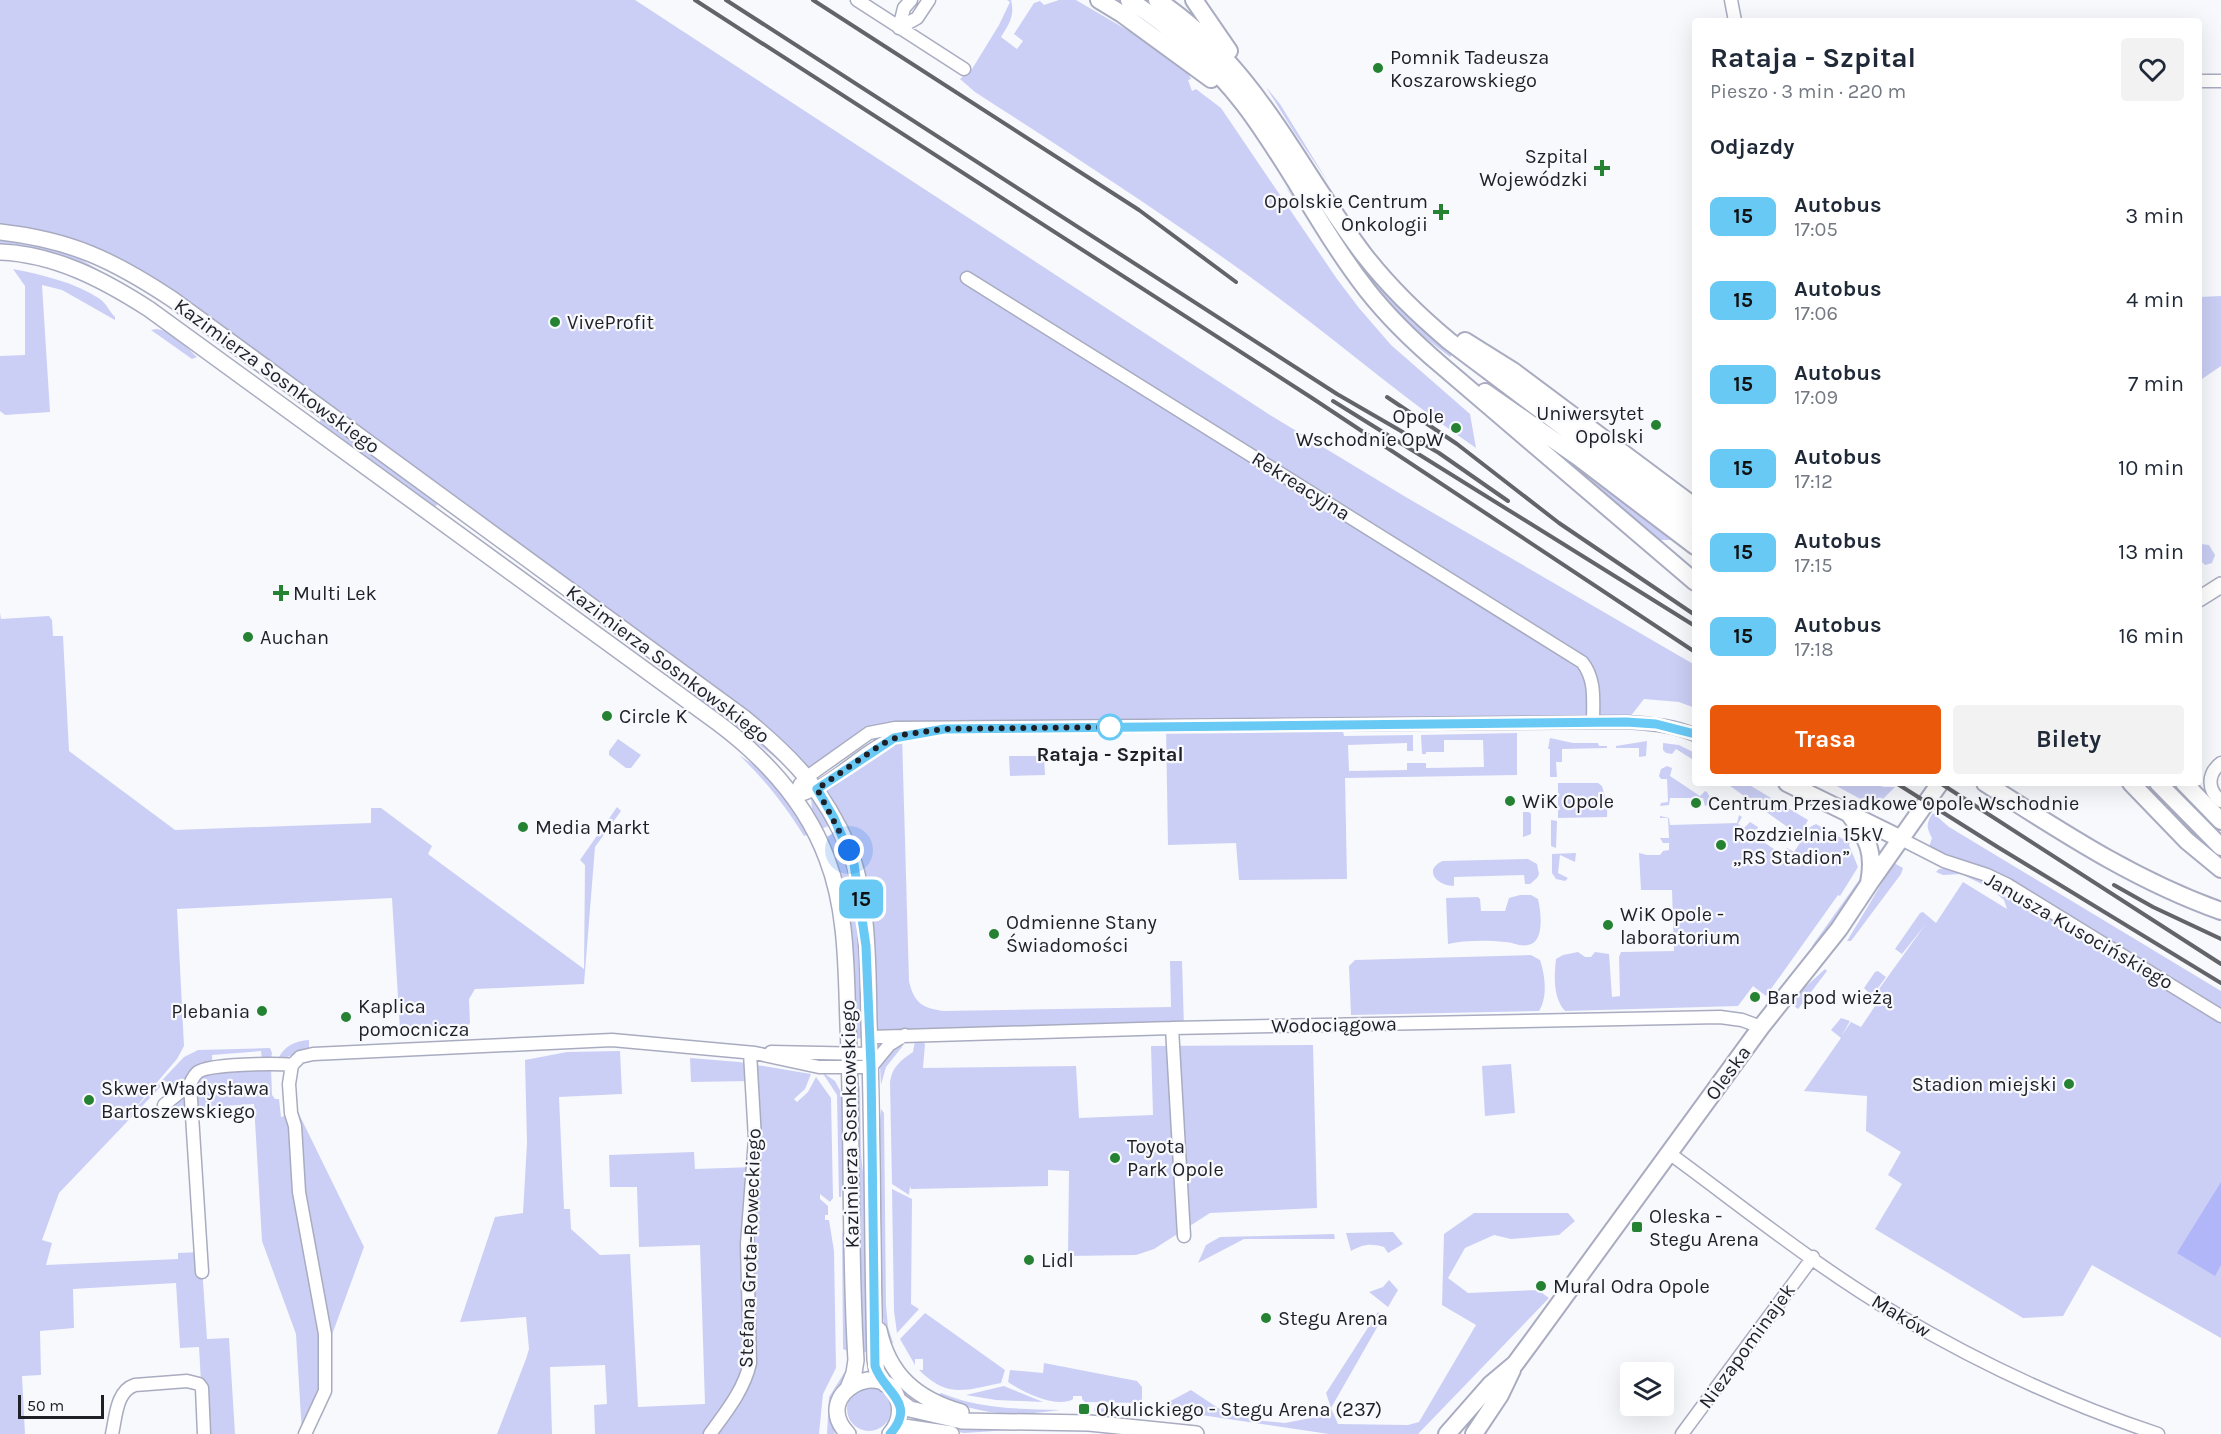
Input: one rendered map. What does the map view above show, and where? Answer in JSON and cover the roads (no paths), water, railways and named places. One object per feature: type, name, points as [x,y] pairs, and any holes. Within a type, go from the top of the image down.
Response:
[{"type":"main road","points":[[1099,0],[1147,31],[1244,104]]},
{"type":"main road","points":[[1129,0],[1195,50],[1244,104],[1268,137],[1368,292],[1402,329],[1692,579]]},
{"type":"main road","points":[[1157,0],[1192,27],[1238,71],[1267,109],[1364,255],[1417,313],[1449,341],[1692,524]]},
{"type":"main road","points":[[1194,0],[1227,47],[1238,71]]},
{"type":"main road","points":[[1417,313],[1513,371],[1692,505]]},
{"type":"main road","points":[[1455,377],[1487,393],[1520,414],[1692,544]]},
{"type":"main road","points":[[1793,786],[1901,839]]},
{"type":"main road","name":"Oleska","points":[[1474,1434],[1500,1395],[1515,1364],[1761,1027],[1835,936],[1938,786]]},
{"type":"main road","points":[[1990,786],[2121,868],[2166,890],[2221,911]]},
{"type":"main road","points":[[2134,786],[2187,841],[2221,869]]},
{"type":"main road","points":[[2161,786],[2221,847]]},
{"type":"main road","points":[[2187,786],[2221,821]]},
{"type":"main road","points":[[1850,815],[1869,844],[1872,864],[1869,884]]},
{"type":"main road","name":"Oleska","points":[[1447,1434],[1490,1385],[1515,1364]]},
{"type":"street","points":[[857,0],[964,69]]},
{"type":"street","points":[[899,28],[904,8],[910,0]]},
{"type":"street","points":[[899,28],[917,18],[929,0]]},
{"type":"street","points":[[1731,0],[1734,18]]},
{"type":"street","points":[[2202,81],[2221,81]]},
{"type":"street","name":"Kazimierza Sosnkowskiego","points":[[0,232],[34,237],[79,248],[138,277],[172,299],[742,717],[793,760],[812,783],[849,850],[858,880],[868,968],[875,1366],[879,1377],[893,1391],[898,1400]]},
{"type":"street","name":"Kazimierza Sosnkowskiego","points":[[0,252],[34,257],[68,266],[114,288],[149,309],[718,723],[772,770],[794,797],[821,844],[837,890],[845,954],[850,1061],[856,1360],[854,1374],[838,1406],[843,1430]]},
{"type":"street","name":"Rekreacyjna","points":[[967,278],[1582,662],[1592,679],[1593,722]]},
{"type":"street","points":[[2202,597],[2221,585]]},
{"type":"street","points":[[794,797],[800,784],[812,783],[869,733],[896,728],[1593,722],[1656,724],[1692,734]]},
{"type":"street","points":[[2221,763],[2211,775],[2211,790],[2221,801]]},
{"type":"street","name":"Janusza Kusocińskiego","points":[[1901,839],[1944,861],[1987,875],[2008,885],[2221,1016]]},
{"type":"street","name":"Wodociągowa","points":[[870,1037],[1172,1028],[1720,1017],[1742,1020],[1761,1027]]},
{"type":"street","points":[[1172,1028],[1184,1236]]},
{"type":"street","points":[[305,1434],[325,1391],[325,1334],[299,1192],[295,1126],[291,1113],[289,1084],[292,1065],[300,1057],[313,1054],[612,1040],[870,1061],[905,1035]]},
{"type":"street","name":"Stefana Grota-Roweckiego","points":[[711,1434],[733,1401],[750,1363],[747,1244],[755,1139],[752,1053]]},
{"type":"street","points":[[164,1105],[190,1084],[198,1072],[211,1067],[292,1065]]},
{"type":"street","points":[[190,1084],[202,1272]]},
{"type":"street","name":"Maków","points":[[1669,1153],[1812,1257],[1897,1314],[1978,1360],[2050,1394],[2158,1434]]},
{"type":"street","name":"Niezapominajek","points":[[1682,1434],[1812,1257]]},
{"type":"street","points":[[875,1299],[885,1349],[897,1371],[913,1390],[940,1406],[959,1412],[1005,1420]]},
{"type":"street","points":[[848,1388],[863,1380],[885,1384]]},
{"type":"street","points":[[112,1434],[120,1398],[127,1387],[135,1384],[187,1381],[199,1384],[202,1388],[204,1434]]},
{"type":"street","points":[[898,1400],[910,1409],[962,1421],[1089,1423],[1196,1434]]},
{"type":"street","points":[[892,1432],[900,1417],[898,1400]]},
{"type":"street","points":[[892,1432],[904,1427],[951,1434]]},
{"type":"water","points":[[2221,1182],[2221,1265],[2215,1276],[2177,1253]]},
{"type":"railway","points":[[695,0],[1312,398],[1692,650]]},
{"type":"railway","points":[[726,0],[1337,394],[1439,453],[1508,501]]},
{"type":"railway","points":[[813,0],[1139,210],[1236,282]]},
{"type":"railway","points":[[1387,397],[1457,444],[1559,523],[1692,613]]},
{"type":"railway","points":[[1333,401],[1692,624]]},
{"type":"railway","points":[[1901,786],[2221,983]]},
{"type":"railway","points":[[1945,786],[2221,964]]},
{"type":"railway","points":[[2114,885],[2153,907],[2221,939]]},
{"type":"place","name":"Pomnik Tadeusza Koszarowskiego","points":[[1378,68]]},
{"type":"place","name":"Szpital Wojewódzki","points":[[1602,168]]},
{"type":"place","name":"Opolskie Centrum Onkologii","points":[[1441,212]]},
{"type":"place","name":"ViveProfit","points":[[555,322]]},
{"type":"place","name":"Uniwersytet Opolski","points":[[1656,425]]},
{"type":"place","name":"Opole Wschodnie OpW","points":[[1456,428]]},
{"type":"place","name":"Multi Lek","points":[[281,593]]},
{"type":"place","name":"Auchan","points":[[248,637]]},
{"type":"place","name":"Circle K","points":[[607,716]]},
{"type":"place","name":"Rataja - Szpital","points":[[1110,727]]},
{"type":"place","name":"WiK Opole","points":[[1510,801]]},
{"type":"place","name":"Centrum Przesiadkowe Opole Wschodnie","points":[[1696,803]]},
{"type":"place","name":"Media Markt","points":[[523,827]]},
{"type":"place","name":"Rozdzielnia 15kV „RS Stadion”","points":[[1721,845]]},
{"type":"place","name":"WiK Opole - laboratorium","points":[[1608,925]]},
{"type":"place","name":"Odmienne Stany Świadomości","points":[[994,934]]},
{"type":"place","name":"Bar pod wieżą","points":[[1755,997]]},
{"type":"place","name":"Plebania","points":[[262,1011]]},
{"type":"place","name":"Kaplica pomocnicza","points":[[346,1017]]},
{"type":"place","name":"Stadion miejski","points":[[2069,1084]]},
{"type":"place","name":"Skwer Władysława Bartoszewskiego","points":[[89,1100]]},
{"type":"place","name":"Toyota Park Opole","points":[[1115,1158]]},
{"type":"place","name":"Oleska - Stegu Arena","points":[[1637,1227]]},
{"type":"place","name":"Lidl","points":[[1029,1260]]},
{"type":"place","name":"Mural Odra Opole","points":[[1541,1286]]},
{"type":"place","name":"Stegu Arena","points":[[1266,1318]]},
{"type":"place","name":"Okulickiego - Stegu Arena (237)","points":[[1084,1409]]}]
